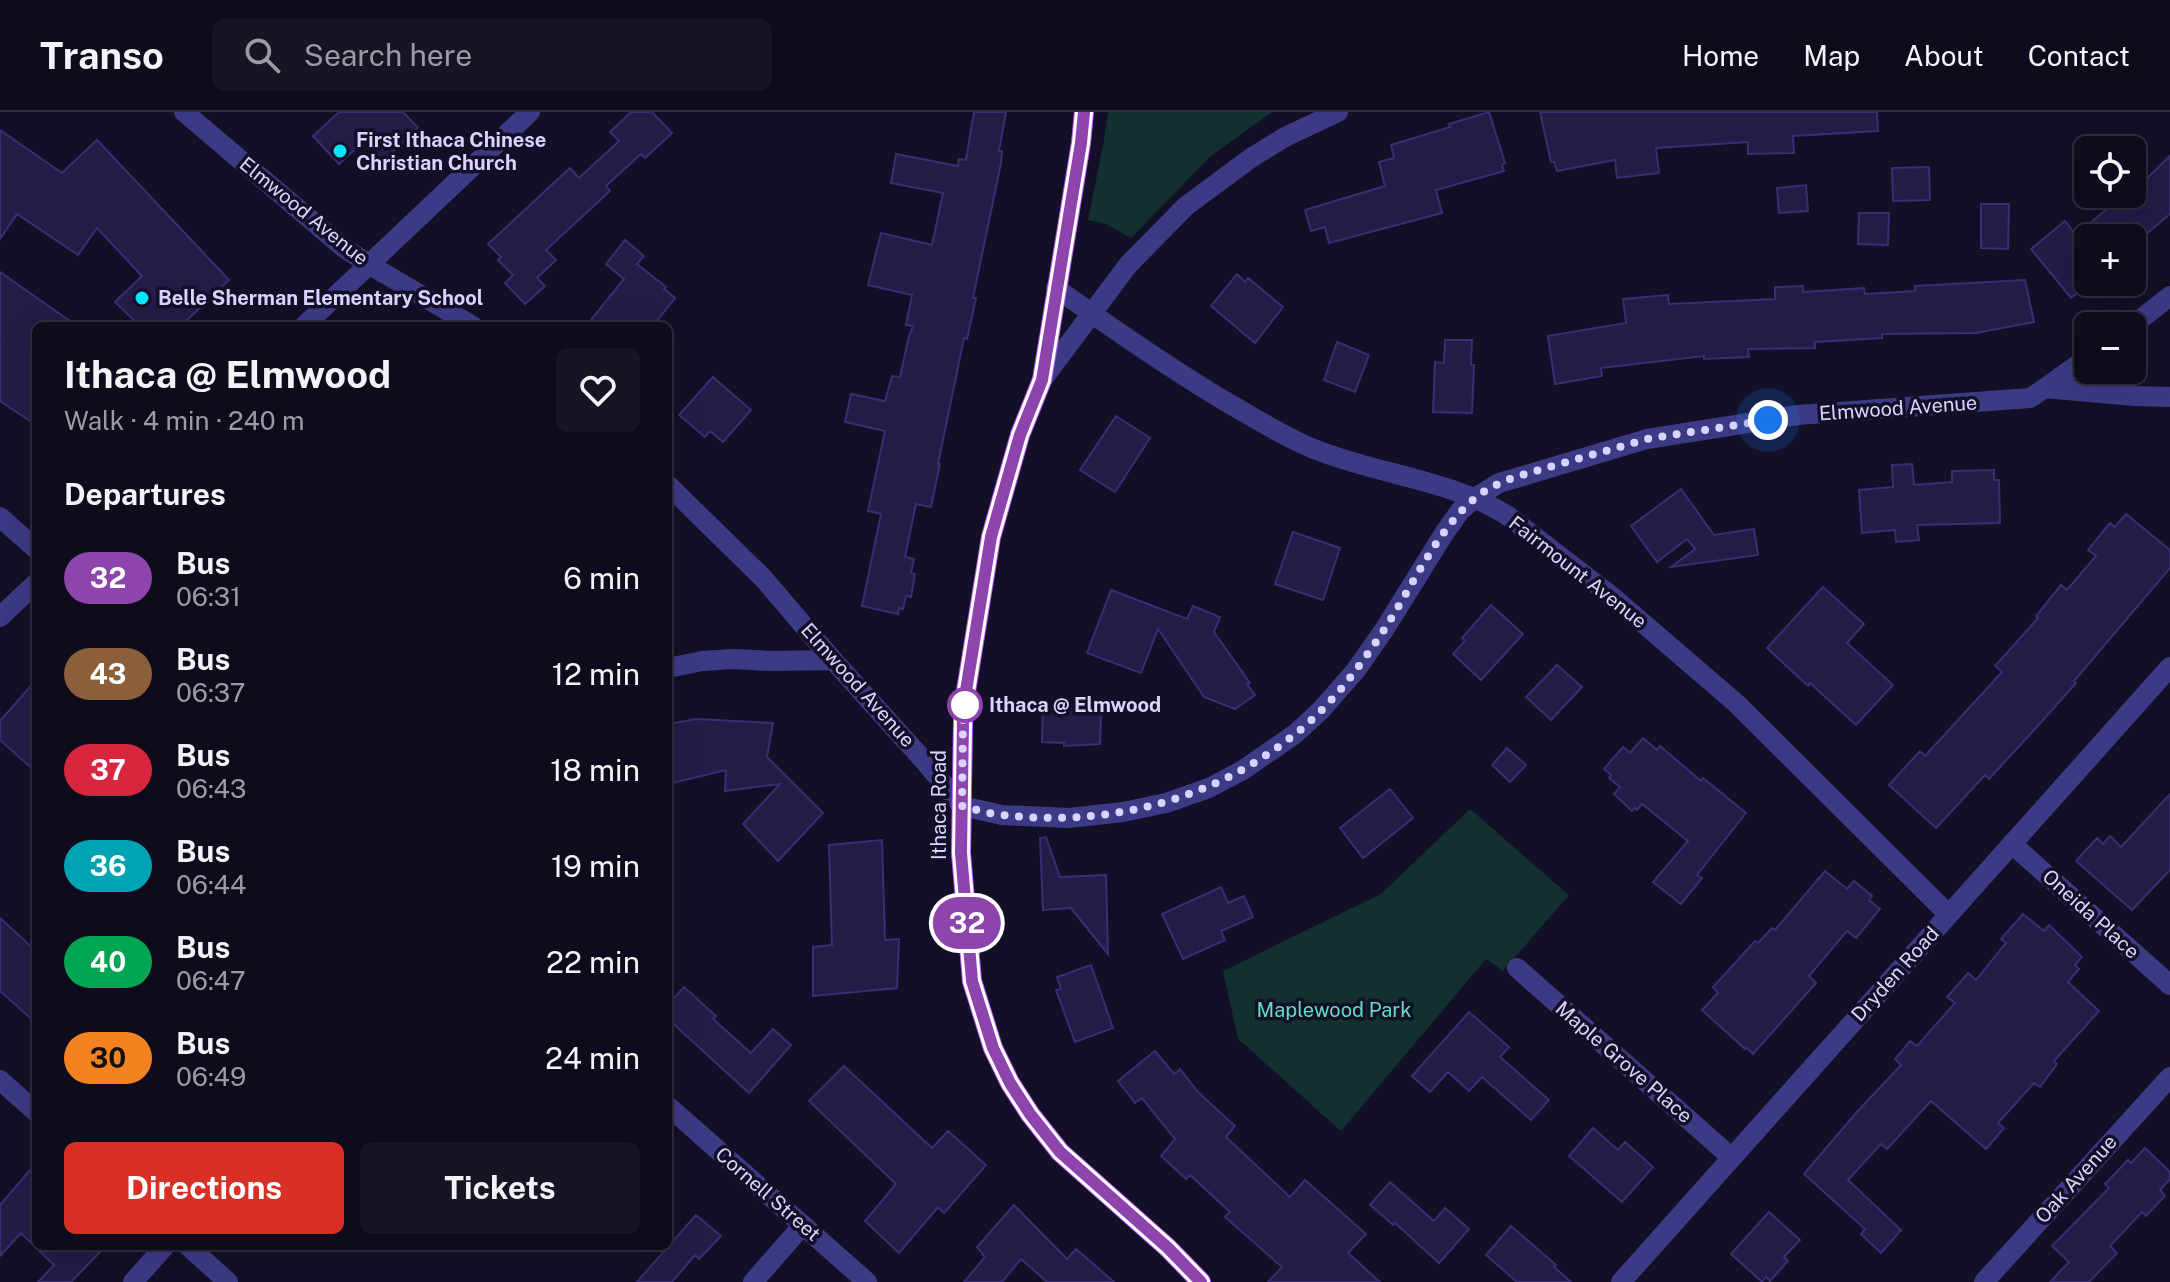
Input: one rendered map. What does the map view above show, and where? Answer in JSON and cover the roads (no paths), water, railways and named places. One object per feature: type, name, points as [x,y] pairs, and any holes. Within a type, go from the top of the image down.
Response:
[{"type":"main road","name":"Ithaca Road","points":[[1084,112],[1042,380],[1020,435],[991,537],[966,691],[961,853],[972,981],[993,1048],[1030,1114],[1060,1152],[1168,1248],[1201,1282]]},
{"type":"street","name":"Elmwood Avenue","points":[[184,112],[344,248],[466,322]]},
{"type":"street","points":[[308,322],[530,112]]},
{"type":"street","points":[[1042,380],[1128,265],[1186,206],[1251,158],[1285,137],[1338,112]]},
{"type":"street","name":"Fairmount Avenue","points":[[1056,288],[1192,381],[1294,441],[1359,465],[1445,487],[1475,498],[1508,516],[1615,599],[1737,704],[1948,914]]},
{"type":"street","points":[[2146,315],[2170,296]]},
{"type":"street","points":[[2045,388],[2074,367]]},
{"type":"street","name":"Elmwood Avenue","points":[[672,489],[763,578],[962,806],[1002,815],[1069,818],[1166,803],[1209,788],[1243,770],[1295,734],[1356,670],[1460,511],[1499,483],[1647,439],[1798,415],[2030,398],[2045,388],[2170,397]]},
{"type":"street","points":[[0,517],[32,545]]},
{"type":"street","points":[[0,617],[32,587]]},
{"type":"street","points":[[672,667],[733,659],[833,660]]},
{"type":"street","name":"Dryden Road","points":[[1621,1282],[2170,667]]},
{"type":"street","name":"Oneida Place","points":[[2012,844],[2170,985]]},
{"type":"street","name":"Maple Grove Place","points":[[1517,968],[1731,1157]]},
{"type":"street","name":"Oak Avenue","points":[[1984,1282],[2170,1077]]},
{"type":"street","points":[[0,1080],[32,1108]]},
{"type":"street","name":"Cornell Street","points":[[672,1110],[867,1282]]},
{"type":"street","points":[[753,1282],[803,1225]]},
{"type":"street","points":[[133,1282],[161,1250]]},
{"type":"street","points":[[192,1250],[228,1282]]},
{"type":"place","name":"First Ithaca Chinese Christian Church","points":[[340,151]]},
{"type":"place","name":"Belle Sherman Elementary School","points":[[142,298]]},
{"type":"place","name":"Ithaca @ Elmwood","points":[[965,705]]},
{"type":"park label","name":"Maplewood Park","points":[[1334,1010]]}]
